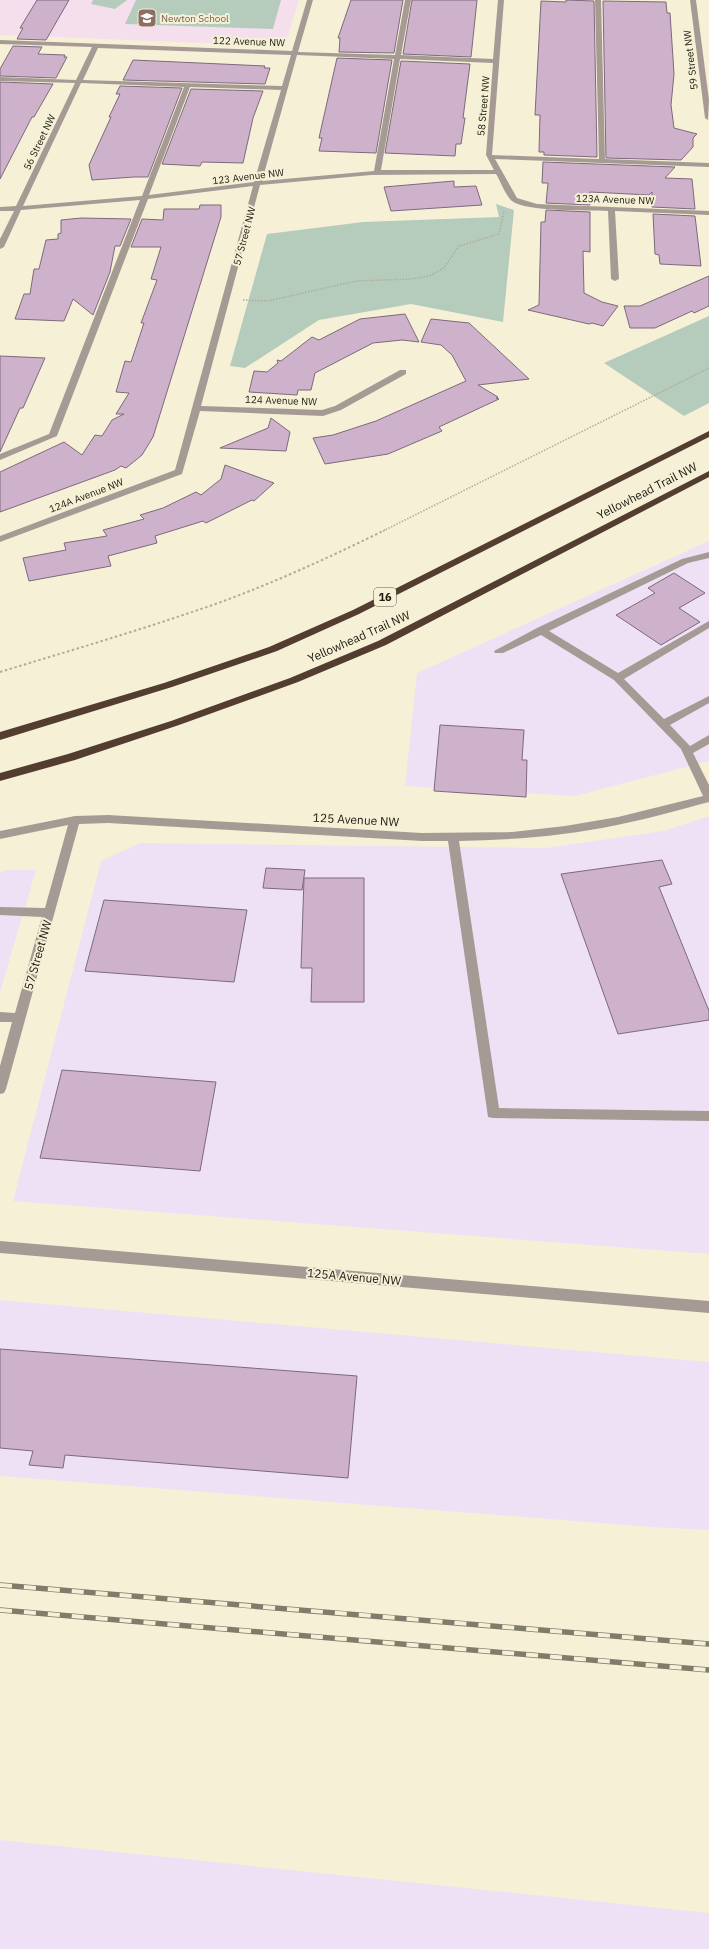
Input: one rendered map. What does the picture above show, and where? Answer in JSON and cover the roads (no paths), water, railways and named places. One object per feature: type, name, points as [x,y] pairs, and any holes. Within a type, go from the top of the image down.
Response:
[{"type":"highway","name":"Yellowhead Trail NW","points":[[0,736],[168,685],[273,649],[356,612],[709,434]]},
{"type":"highway","name":"Yellowhead Trail NW","points":[[0,777],[71,757],[175,724],[294,680],[382,643],[709,474]]},
{"type":"street","name":"57 Street NW","points":[[179,472],[310,0]]},
{"type":"street","points":[[377,172],[408,0]]},
{"type":"street","name":"58 Street NW","points":[[490,157],[501,0]]},
{"type":"street","points":[[598,0],[602,161]]},
{"type":"street","name":"59 Street NW","points":[[693,0],[708,118]]},
{"type":"street","name":"122 Avenue NW","points":[[0,42],[497,60]]},
{"type":"street","name":"56 Street NW","points":[[0,247],[96,45]]},
{"type":"street","points":[[701,68],[709,68]]},
{"type":"street","points":[[0,79],[79,83],[286,88]]},
{"type":"street","points":[[0,457],[53,436],[188,85]]},
{"type":"street","points":[[490,157],[709,166]]},
{"type":"street","points":[[490,157],[499,172]]},
{"type":"street","name":"123 Avenue NW","points":[[0,209],[18,209],[144,198],[377,172],[499,172]]},
{"type":"street","name":"123A Avenue NW","points":[[499,172],[511,195],[520,202],[537,206],[709,213]]},
{"type":"street","points":[[611,209],[615,279]]},
{"type":"street","name":"124 Avenue NW","points":[[197,408],[323,413],[338,408],[403,372]]},
{"type":"street","name":"124A Avenue NW","points":[[0,539],[179,472]]},
{"type":"street","points":[[499,651],[685,561],[709,555]]},
{"type":"street","points":[[618,678],[709,624]]},
{"type":"street","points":[[540,630],[618,678],[685,747],[709,797]]},
{"type":"street","points":[[662,725],[709,699]]},
{"type":"street","points":[[688,752],[709,739]]},
{"type":"street","name":"125 Avenue NW","points":[[0,835],[75,820],[108,819],[422,837],[512,836],[566,830],[655,813],[709,797]]},
{"type":"street","name":"57 Street NW","points":[[0,1089],[75,820]]},
{"type":"street","points":[[453,837],[493,1113],[709,1116]]},
{"type":"street","points":[[0,911],[50,912]]},
{"type":"street","points":[[0,1017],[20,1018]]},
{"type":"street","name":"125A Avenue NW","points":[[0,1248],[709,1307]]},
{"type":"railway","points":[[0,1585],[709,1644]]},
{"type":"railway","points":[[0,1610],[709,1670]]},
{"type":"place","name":"Newton School","points":[[147,18]]}]
